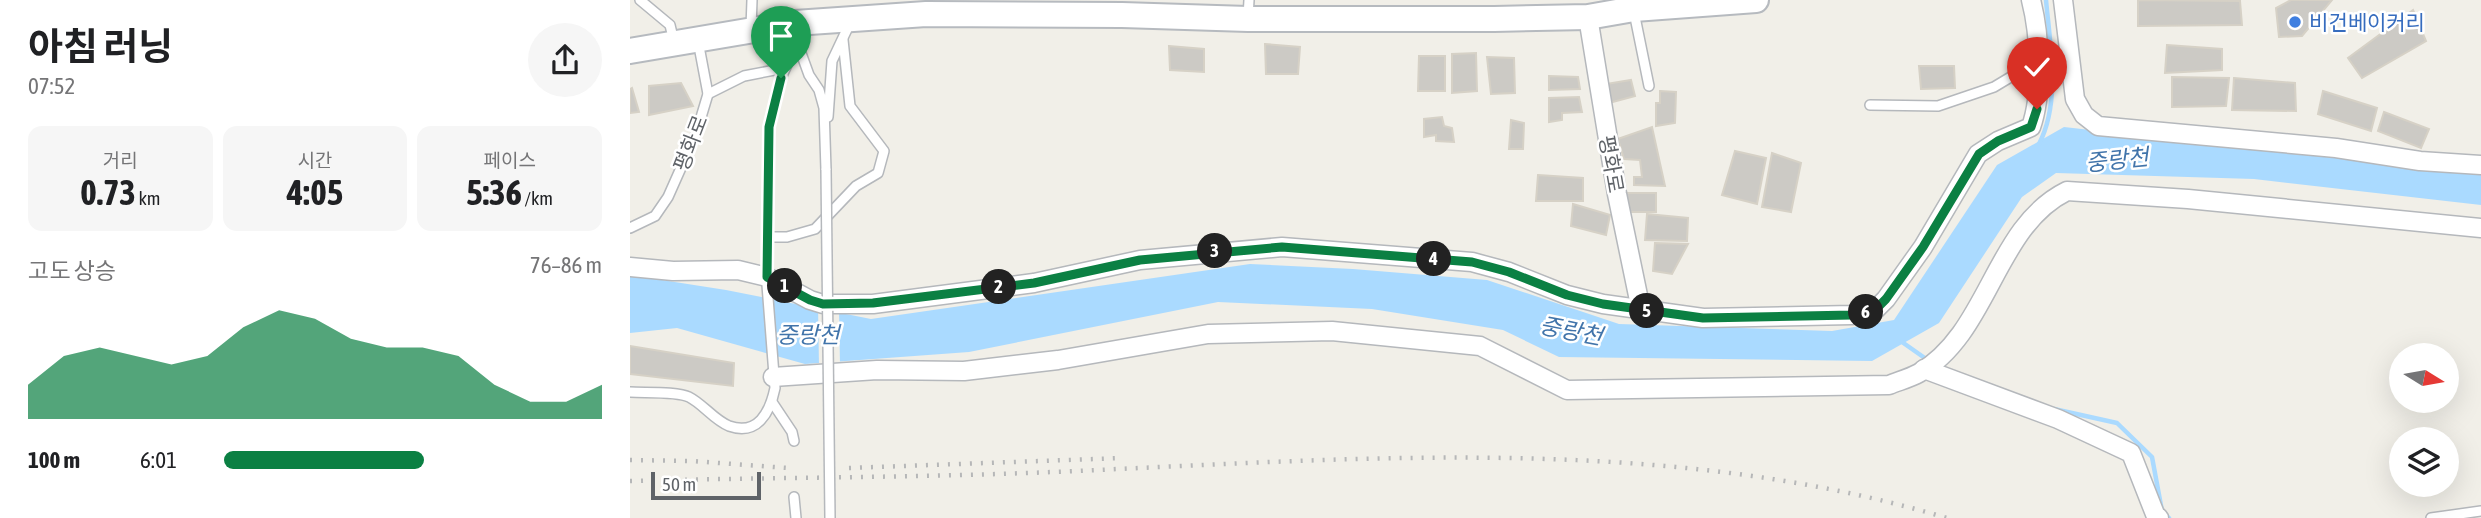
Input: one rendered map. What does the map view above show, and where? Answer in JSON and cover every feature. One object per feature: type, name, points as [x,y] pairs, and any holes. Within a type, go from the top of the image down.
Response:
[{"type":"main road","points":[[630,51],[751,29],[796,33],[847,30],[929,7],[1122,15],[1249,10],[1588,17],[1634,9],[1756,0]]},
{"type":"street","points":[[630,267],[673,271],[738,270],[823,304],[873,303],[1034,283],[1140,260],[1282,247],[1472,262],[1509,272],[1567,295],[1641,310],[1703,318],[1852,315],[1875,310],[1886,299],[1923,247],[1979,154],[1998,141],[2031,127],[2037,109],[2036,21],[2031,0]]},
{"type":"street","points":[[2063,0],[2075,99],[2084,115],[2098,126],[2336,148],[2420,161],[2481,165]]},
{"type":"street","name":"평화로","points":[[1588,17],[1617,194],[1641,310]]},
{"type":"street","points":[[773,372],[964,371],[1058,360],[1208,334],[1332,331],[1480,346],[1567,390],[1889,385],[1931,363],[1966,325],[2022,230],[2053,198],[2067,191],[2188,199],[2481,228]]},
{"type":"street","points":[[1931,363],[2131,453],[2159,518]]},
{"type":"lane","points":[[640,0],[686,41]]},
{"type":"lane","points":[[751,29],[752,0]]},
{"type":"lane","points":[[1634,9],[1649,86]]},
{"type":"lane","points":[[830,518],[826,132],[832,61],[847,30]]},
{"type":"lane","points":[[768,237],[788,237],[815,229],[856,186],[878,173],[884,151],[850,106],[847,30]]},
{"type":"lane","points":[[796,33],[809,75],[819,90],[826,132]]},
{"type":"lane","points":[[630,392],[687,396],[729,426],[751,427],[763,419],[772,402],[773,372],[767,281],[769,127],[796,33]]},
{"type":"lane","points":[[1870,105],[1938,106],[1994,87],[2024,69],[2036,38]]},
{"type":"lane","name":"평화로","points":[[630,228],[655,216],[668,197],[696,134],[708,94],[686,41]]},
{"type":"lane","points":[[708,94],[744,76],[785,68]]},
{"type":"lane","points":[[772,402],[792,432],[794,441]]},
{"type":"lane","points":[[794,497],[796,518]]},
{"type":"lane","points":[[2431,518],[2481,511]]},
{"type":"water","name":"중랑천","points":[[2064,127],[2481,174],[2481,205],[2254,179],[2056,173],[2022,197],[1939,323],[1872,361],[1559,357],[1503,330],[1372,309],[1218,302],[969,352],[805,364],[677,328],[630,333],[630,275],[726,290],[871,319],[1250,264],[1487,280],[1619,324],[1832,331],[1894,320],[1997,165]]},
{"type":"pier","points":[[818,305],[839,309],[840,365],[819,367]]},
{"type":"building","points":[[2138,0],[2240,1],[2242,25],[2138,26]]},
{"type":"building","name":"비건베이커리","points":[[2291,0],[2332,0],[2302,36],[2279,37],[2276,8]]},
{"type":"building","points":[[2413,10],[2426,41],[2362,78],[2348,58]]},
{"type":"building","points":[[1265,44],[1300,47],[1298,74],[1266,74]]},
{"type":"building","points":[[2167,45],[2222,49],[2222,70],[2165,73]]},
{"type":"building","points":[[1169,46],[1204,49],[1204,72],[1170,70]]},
{"type":"building","points":[[1476,53],[1477,91],[1452,93],[1452,54]]},
{"type":"building","points":[[1419,56],[1445,56],[1445,91],[1418,91]]},
{"type":"building","points":[[1487,57],[1514,58],[1515,93],[1491,94]]},
{"type":"building","points":[[1919,66],[1954,66],[1955,88],[1921,89]]},
{"type":"building","points":[[1549,76],[1578,77],[1580,89],[1549,90]]},
{"type":"building","points":[[2172,77],[2229,78],[2226,106],[2172,107]]},
{"type":"building","points":[[2234,78],[2295,83],[2296,111],[2232,110]]},
{"type":"building","points":[[1631,80],[1635,96],[1609,103],[1606,84]]},
{"type":"building","points":[[681,83],[693,106],[649,115],[649,86]]},
{"type":"building","points":[[632,88],[639,112],[630,113],[630,89]]},
{"type":"building","points":[[1660,91],[1676,92],[1675,123],[1656,126],[1656,103],[1660,103]]},
{"type":"building","points":[[2323,91],[2377,108],[2371,131],[2318,114]]},
{"type":"building","points":[[1579,97],[1582,112],[1562,113],[1562,120],[1549,122],[1549,98]]},
{"type":"building","points":[[2384,112],[2429,129],[2421,148],[2378,131]]},
{"type":"building","points":[[1442,117],[1444,126],[1452,128],[1454,142],[1436,141],[1436,135],[1424,137],[1424,119]]},
{"type":"building","points":[[1511,120],[1524,123],[1523,149],[1509,149]]},
{"type":"building","points":[[1652,127],[1665,186],[1634,185],[1634,177],[1642,177],[1640,160],[1624,159],[1618,139]]},
{"type":"building","points":[[1735,151],[1766,158],[1757,204],[1722,195]]},
{"type":"building","points":[[1772,153],[1801,163],[1791,212],[1762,207]]},
{"type":"building","points":[[1538,175],[1583,178],[1583,201],[1536,201]]},
{"type":"building","points":[[1625,193],[1656,193],[1656,212],[1627,212]]},
{"type":"building","points":[[1573,204],[1610,215],[1606,235],[1571,226]]},
{"type":"building","points":[[1647,214],[1688,218],[1687,241],[1645,240]]},
{"type":"building","points":[[1655,243],[1688,244],[1672,274],[1653,271]]},
{"type":"building","points":[[630,346],[734,363],[733,386],[630,374]]},
{"type":"waterway","points":[[2039,144],[2046,128],[2052,92],[2046,0]]},
{"type":"waterway","points":[[1902,342],[1929,361]]},
{"type":"waterway","points":[[2054,409],[2117,423],[2152,457],[2162,511],[2169,518]]},
{"type":"railway","points":[[849,468],[1122,458]]},
{"type":"railway","points":[[630,481],[964,475],[1404,458],[1514,458],[1624,463],[1733,473],[1841,491],[1947,518]]},
{"type":"railway","points":[[630,460],[692,461],[788,468]]},
{"type":"place","name":"비건베이커리","points":[[2295,22]]},
{"type":"route","points":[[781,78],[769,127],[767,277],[823,304],[873,303],[1034,283],[1140,260],[1202,252],[1282,247],[1472,262],[1509,272],[1567,295],[1603,304],[1703,318],[1852,315],[1875,310],[1886,299],[1923,247],[1979,154],[1998,141],[2031,127],[2037,109]]}]
